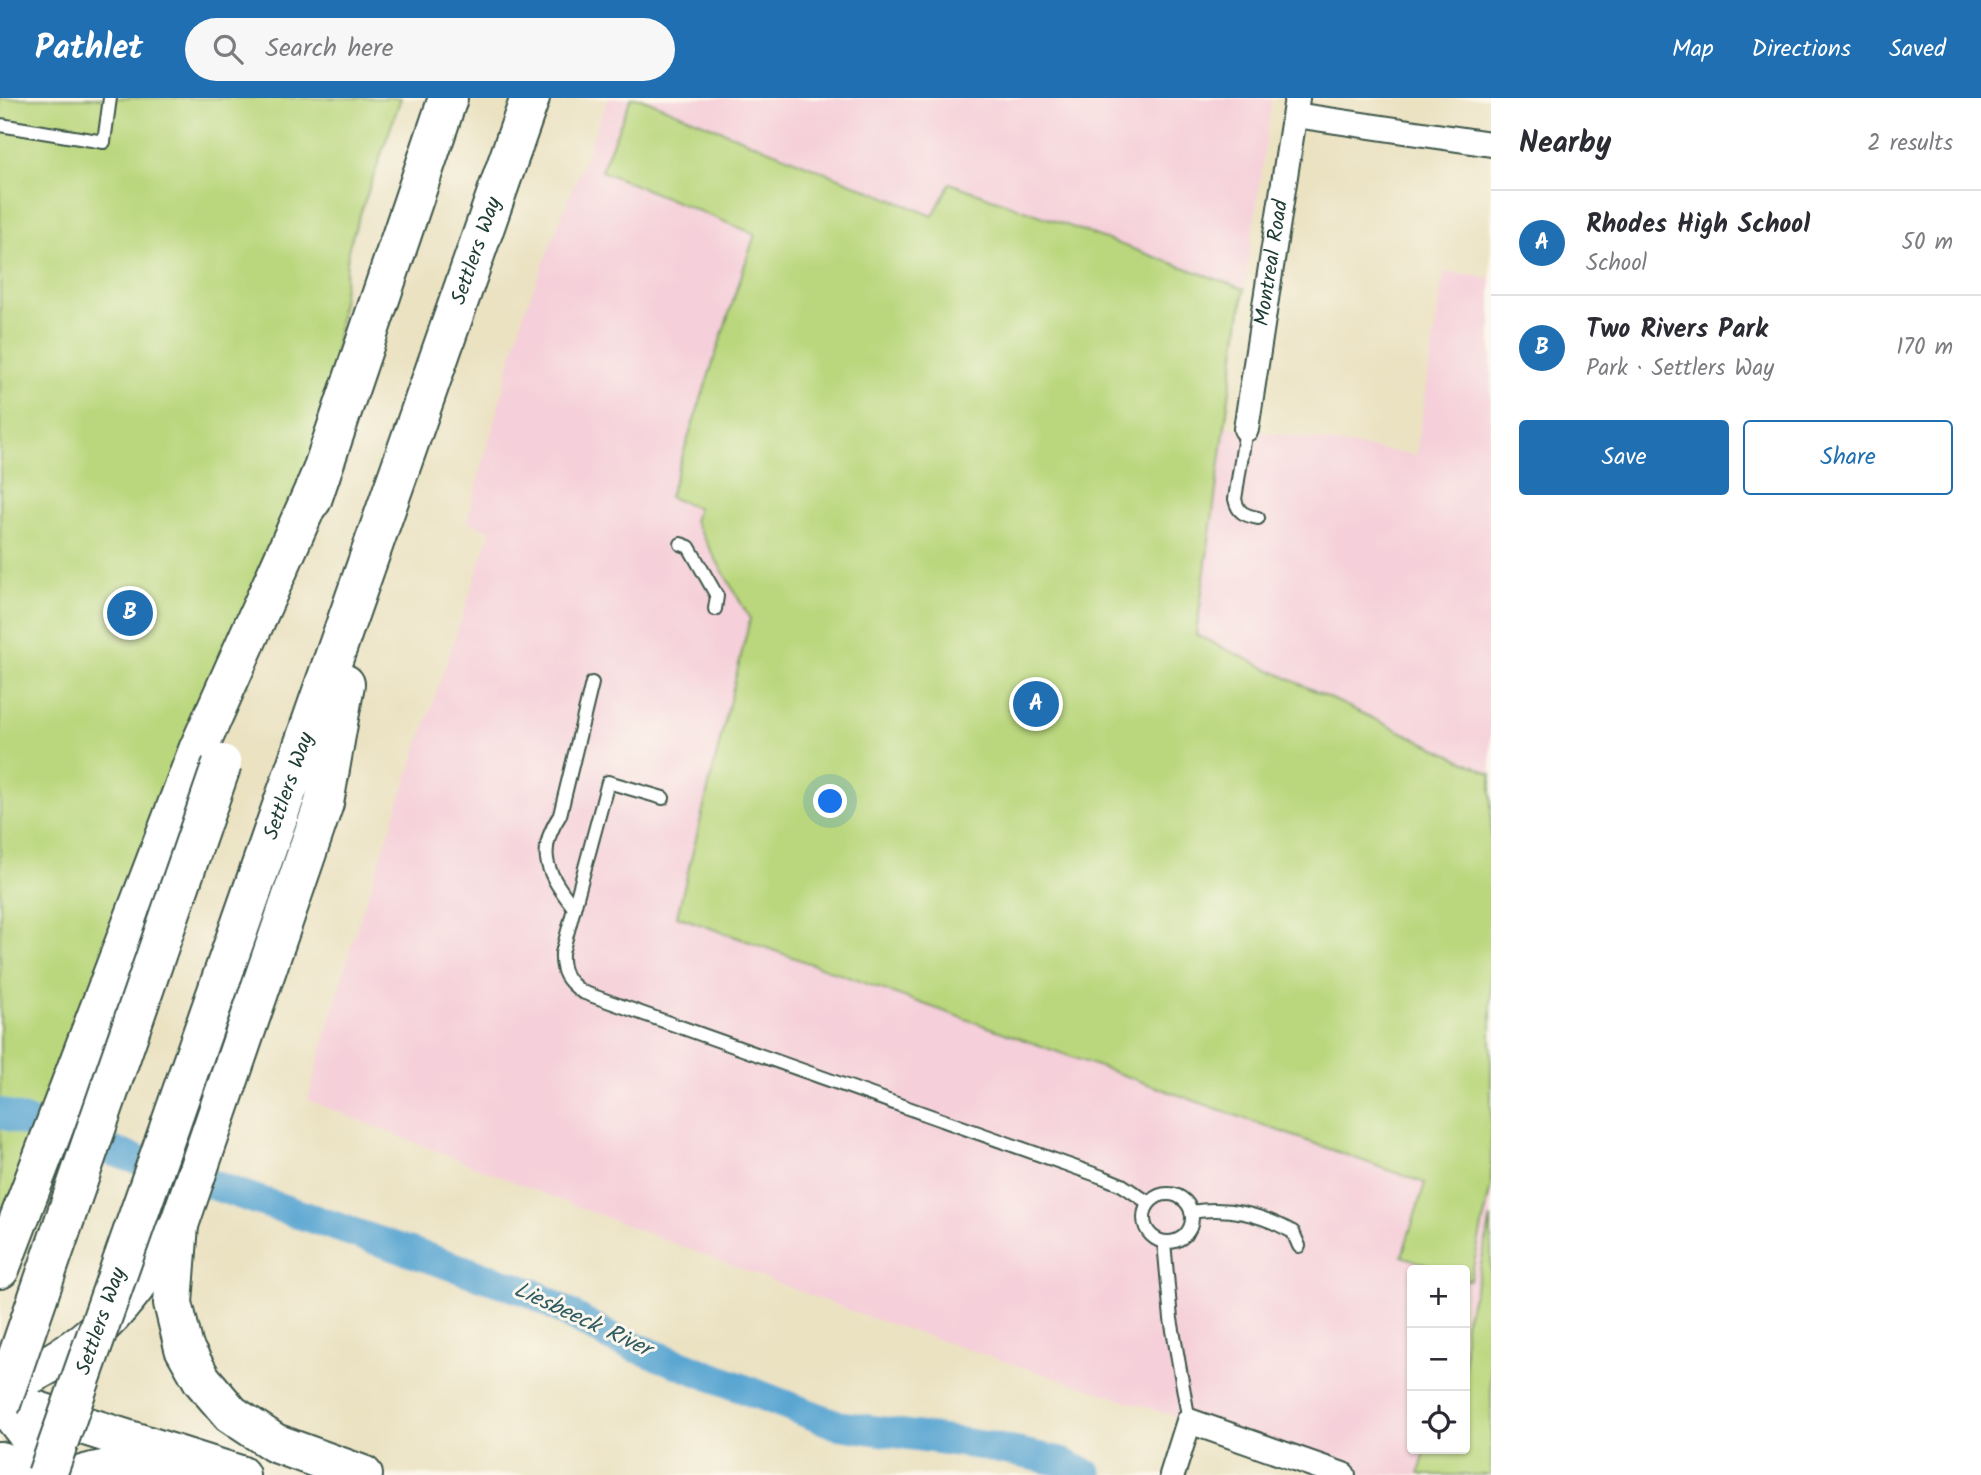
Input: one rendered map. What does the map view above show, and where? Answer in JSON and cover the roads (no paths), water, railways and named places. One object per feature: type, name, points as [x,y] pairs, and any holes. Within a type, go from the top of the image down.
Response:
[{"type":"main road","points":[[0,1407],[449,98]]},
{"type":"main road","name":"Settlers Way","points":[[45,1475],[530,98]]},
{"type":"main road","points":[[0,1269],[198,750],[320,476]]},
{"type":"main road","points":[[363,1475],[275,1443],[231,1415],[202,1380],[184,1349],[173,1303],[182,1218],[324,803],[364,575]]},
{"type":"main road","points":[[0,1233],[32,1187]]},
{"type":"main road","points":[[0,1389],[54,1362],[104,1324],[182,1218]]},
{"type":"main road","points":[[0,1399],[59,1475]]},
{"type":"main road","points":[[0,1399],[240,1475]]},
{"type":"main road","points":[[0,1414],[45,1475]]},
{"type":"main road","points":[[0,1461],[45,1475]]},
{"type":"main road","points":[[82,1475],[130,1468],[216,1475]]},
{"type":"street","points":[[1296,106],[1491,145]]},
{"type":"street","name":"Montreal Road","points":[[1246,429],[1296,106]]},
{"type":"street","points":[[1174,1468],[1189,1421],[1343,1475]]},
{"type":"lane","points":[[0,125],[104,142],[110,98]]},
{"type":"lane","points":[[1246,429],[1235,499],[1237,508],[1243,514],[1258,518]]},
{"type":"lane","points":[[681,544],[689,547],[717,596],[715,609]]},
{"type":"lane","points":[[574,908],[548,871],[546,847],[549,833],[560,815],[592,683]]},
{"type":"lane","points":[[663,797],[608,782],[562,953],[565,975],[582,992],[1105,1178],[1122,1185],[1149,1203]]},
{"type":"lane","points":[[1173,1194],[1182,1198],[1191,1212],[1192,1222],[1182,1237],[1174,1241],[1164,1241],[1155,1238],[1148,1231],[1145,1212],[1149,1203],[1156,1197],[1173,1194]]},
{"type":"lane","points":[[1191,1212],[1214,1209],[1239,1212],[1293,1232],[1299,1246]]},
{"type":"lane","points":[[1164,1241],[1171,1319],[1189,1421]]},
{"type":"waterway","name":"Liesbeeck River","points":[[0,1113],[532,1293],[614,1339],[838,1425],[986,1446],[1059,1461],[1088,1475]]},
{"type":"place","name":"Two Rivers Park","points":[[130,613]]},
{"type":"place","name":"Rhodes High School","points":[[1036,704]]}]
